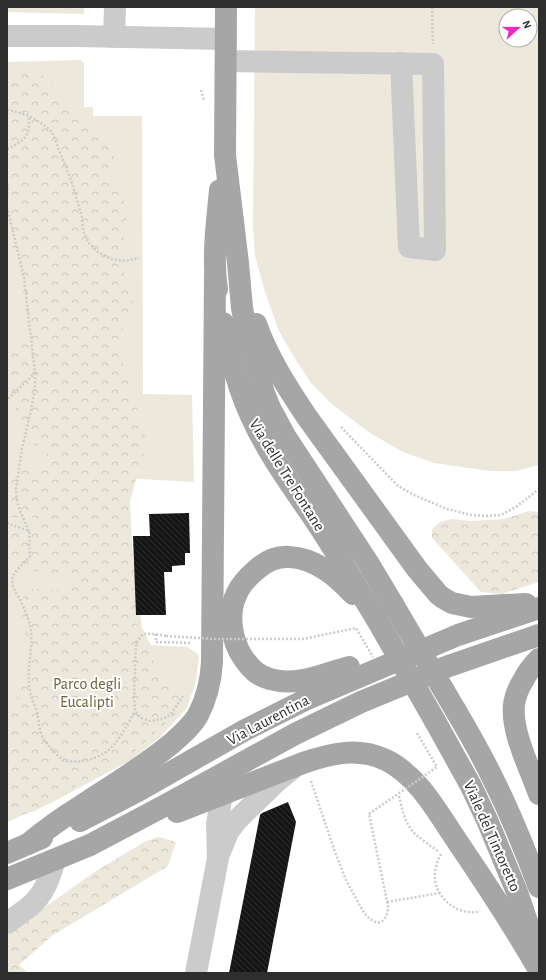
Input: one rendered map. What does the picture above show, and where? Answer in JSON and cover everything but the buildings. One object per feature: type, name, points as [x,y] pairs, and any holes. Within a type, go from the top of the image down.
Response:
[{"type":"main road","name":"Via delle Tre Fontane","points":[[226,7],[225,155],[218,211],[215,276],[222,321],[232,359],[242,393],[252,419],[262,438],[376,618],[435,721]]},
{"type":"main road","name":"Via delle Tre Fontane","points":[[225,155],[242,308],[246,330],[259,378],[270,408],[293,448],[367,561],[456,711]]},
{"type":"main road","points":[[238,263],[264,345],[278,371],[307,417],[417,569],[438,594],[447,601],[463,606],[477,608],[512,604],[539,605]]},
{"type":"main road","points":[[28,844],[56,822],[161,752],[178,738],[192,723],[198,715],[203,703],[210,679],[212,662],[215,276]]},
{"type":"main road","points":[[376,618],[344,585],[326,570],[308,560],[288,556],[277,558],[268,562],[251,574],[244,582],[237,592],[233,604],[232,627],[241,654],[248,664],[259,675],[270,680],[286,682],[315,678],[344,668],[458,635]]},
{"type":"main road","name":"Via Laurentina","points":[[7,853],[68,827],[138,791],[245,730],[290,707],[458,635],[539,608]]},
{"type":"main road","name":"Via Laurentina","points":[[7,879],[90,844],[162,807],[295,734],[355,704],[446,667],[539,635]]},
{"type":"main road","points":[[539,659],[531,667],[520,685],[514,704],[514,712],[518,737],[539,794]]},
{"type":"main road","name":"Viale del Tintoretto","points":[[456,711],[494,780],[539,887]]},
{"type":"main road","name":"Viale del Tintoretto","points":[[435,721],[471,786],[496,842],[517,892],[539,956]]},
{"type":"main road","points":[[90,844],[222,794],[302,773],[323,756],[346,752],[358,752],[382,758],[402,770],[417,785],[433,806],[494,898],[539,970]]},
{"type":"street","points":[[114,37],[115,7]]},
{"type":"street","points":[[7,36],[226,38]]},
{"type":"street","points":[[226,61],[401,63],[433,64],[436,250],[409,247],[401,63]]},
{"type":"street","points":[[196,973],[218,858],[228,832],[244,812],[271,787],[302,773]]},
{"type":"street","points":[[218,858],[217,824],[222,794]]},
{"type":"street","points":[[7,923],[30,906],[40,895],[55,860]]},
{"type":"path","points":[[432,7],[433,64]]},
{"type":"path","points":[[7,110],[28,116],[47,127],[52,132],[71,180],[82,217],[83,231],[89,243],[99,253],[111,260],[125,261],[138,258]]},
{"type":"path","points":[[7,148],[18,144],[24,139],[28,132],[28,116]]},
{"type":"path","points":[[7,184],[7,196]]},
{"type":"path","points":[[7,207],[24,277],[35,373],[35,389],[22,448],[16,489],[20,511],[29,531],[30,556],[16,571],[12,581],[14,590],[26,613],[31,629],[29,682],[43,738],[50,748],[64,760],[75,762],[87,760],[103,754],[122,734],[135,711],[136,643],[143,634],[214,639],[303,639],[356,628],[375,661]]},
{"type":"path","points":[[7,400],[35,373]]},
{"type":"path","points":[[339,425],[398,486],[414,495],[447,509],[471,515],[501,515],[516,508],[539,489]]},
{"type":"path","points":[[7,524],[29,531]]},
{"type":"path","points":[[201,639],[202,618],[213,615]]},
{"type":"path","points":[[156,634],[156,642],[192,642],[193,646]]},
{"type":"path","points":[[135,711],[141,718],[150,721],[162,719],[171,714],[183,696],[185,689]]},
{"type":"path","points":[[302,773],[346,880],[364,913],[374,922],[380,922],[384,920],[388,913],[388,902],[369,814],[437,767],[414,727]]},
{"type":"path","points":[[398,790],[406,822],[415,833],[446,858]]},
{"type":"path","points":[[441,854],[437,862],[435,873],[436,884],[440,893],[448,904],[463,912],[478,912],[484,910]]},
{"type":"path","points":[[388,902],[440,893]]},
{"type":"green space","points":[[7,7],[84,7],[84,14],[7,12]]},
{"type":"green space","points":[[255,7],[539,7],[539,465],[516,471],[490,471],[434,463],[403,452],[370,433],[333,405],[312,384],[297,362],[279,331],[266,295],[255,256],[253,226]]},
{"type":"green space","name":"Parco degli Eucalipti","points":[[81,60],[84,63],[84,107],[93,107],[93,116],[142,116],[143,394],[192,395],[194,482],[123,478],[142,628],[151,645],[188,647],[199,655],[196,681],[187,708],[160,737],[131,760],[53,802],[7,822],[7,62]]},
{"type":"green space","name":"Parco degli Eucalipti","points":[[37,69],[54,88],[66,109],[98,127],[114,150],[112,176],[128,209],[120,258],[133,301],[117,344],[147,441],[130,501],[135,605],[139,637],[157,668],[180,695],[178,712],[135,751],[35,811],[7,819],[7,704],[16,701],[33,659],[22,623],[23,595],[31,589],[71,590],[74,582],[59,575],[7,566],[7,531],[30,530],[37,517],[7,518],[7,464],[43,468],[48,451],[33,444],[15,420],[16,401],[7,393],[7,349],[29,338],[20,268],[7,233],[7,73],[11,70]]},
{"type":"green space","points":[[529,511],[539,512],[539,582],[502,594],[481,592],[432,538],[432,529],[440,522],[452,519],[470,521],[504,519]]},
{"type":"green space","points":[[159,837],[176,842],[168,866],[53,935],[19,965],[28,973],[7,973],[7,934],[96,871],[146,841]]}]
